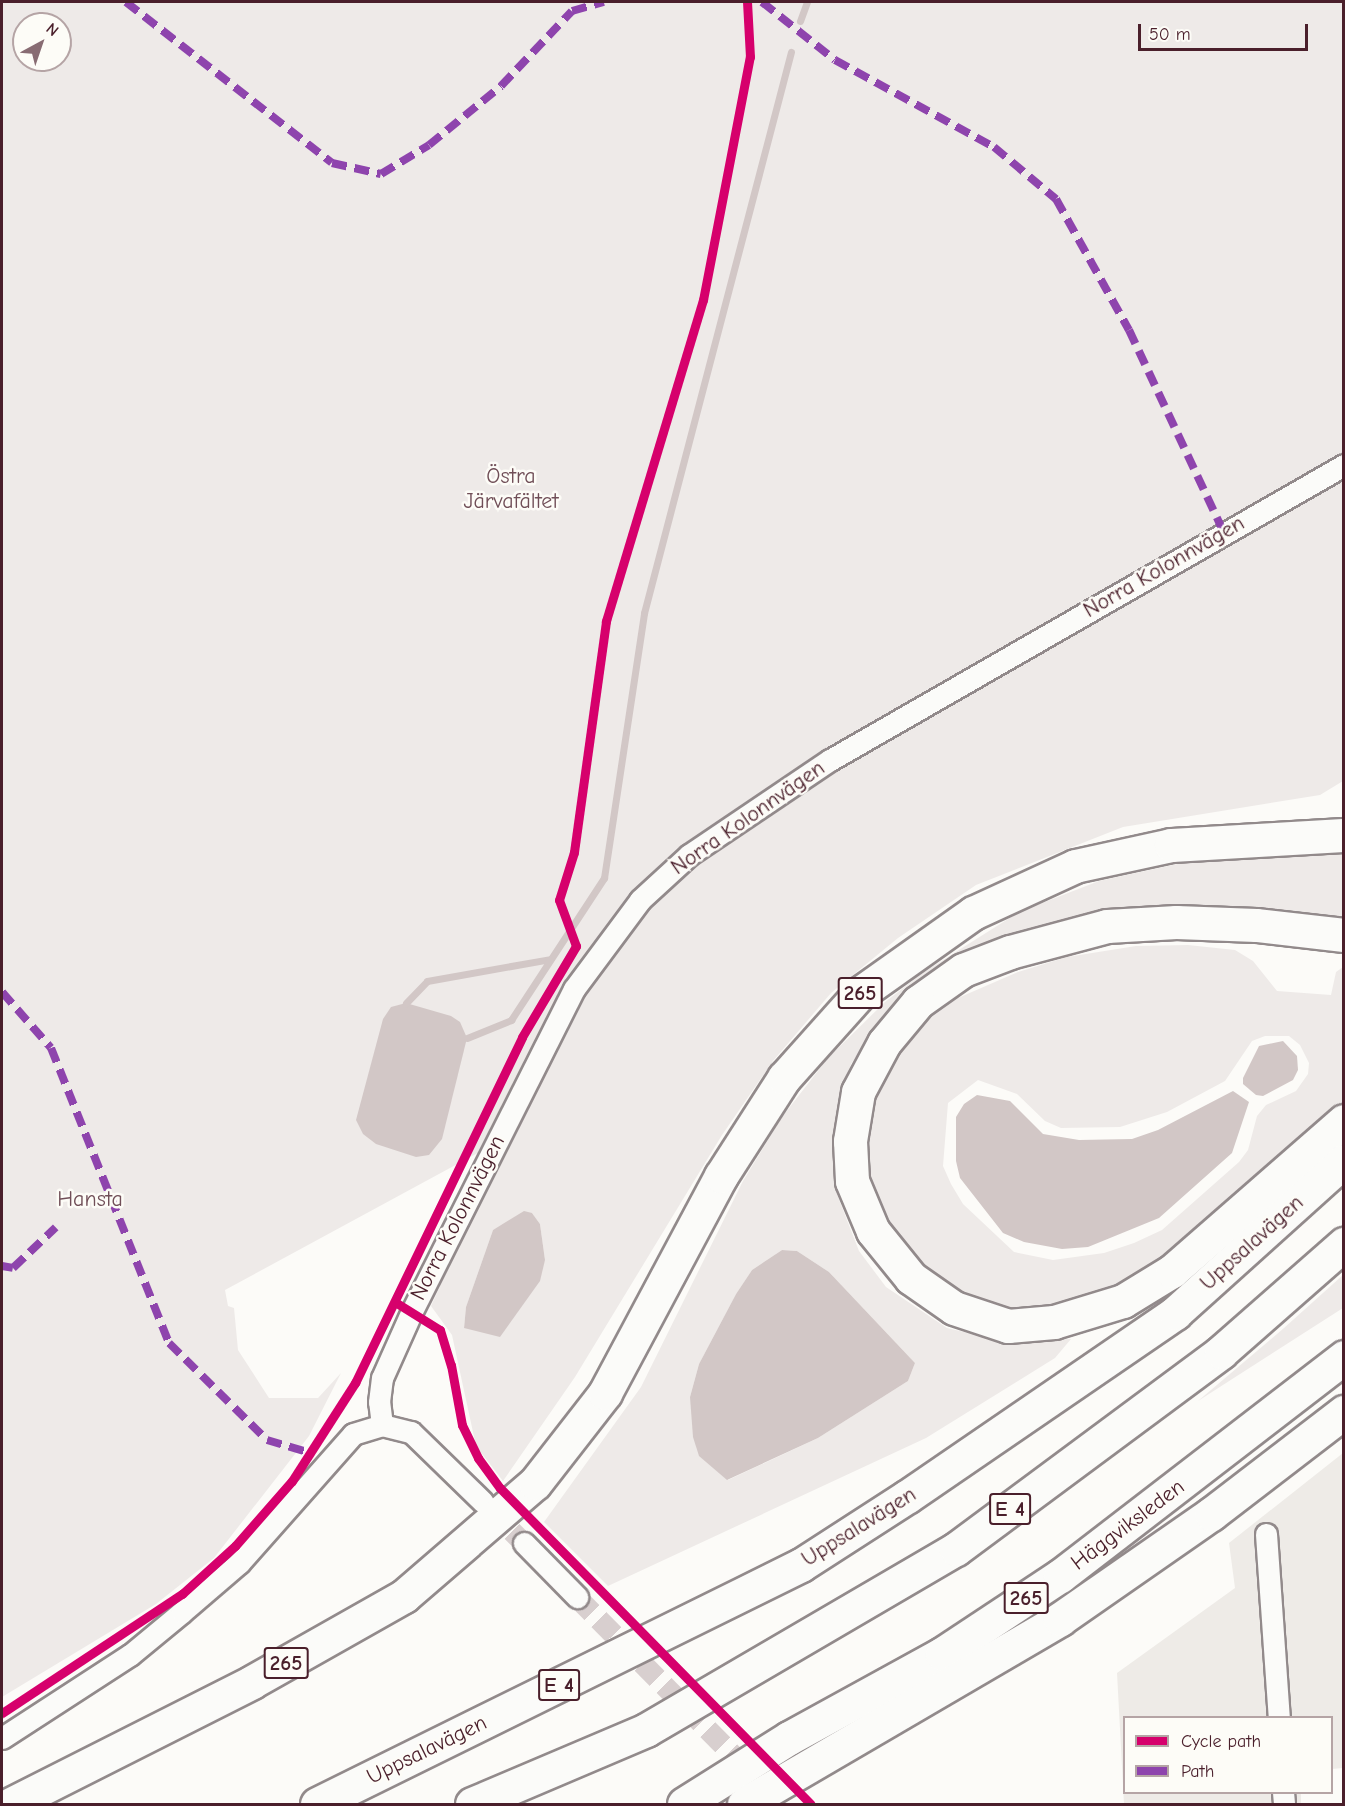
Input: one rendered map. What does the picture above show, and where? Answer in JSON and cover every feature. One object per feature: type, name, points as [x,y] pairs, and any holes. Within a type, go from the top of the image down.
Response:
[{"type":"highway","name":"265","points":[[11,1804],[252,1682],[404,1596],[535,1483],[605,1393],[721,1176],[784,1078],[859,994],[973,913],[1075,866],[1171,845],[1344,836]]},
{"type":"highway","points":[[1344,935],[1256,924],[1176,922],[1107,926],[1010,952],[963,970],[918,1002],[884,1043],[858,1092],[850,1141],[852,1180],[873,1231],[911,1278],[954,1308],[1008,1326],[1054,1322],[1123,1300],[1172,1271],[1344,1121]]},
{"type":"highway","name":"Uppsalavägen","points":[[317,1804],[801,1564],[908,1496],[1175,1312],[1344,1161]]},
{"type":"highway","name":"E 4","points":[[472,1804],[646,1730],[956,1550],[1221,1352],[1344,1244]]},
{"type":"highway","name":"Häggviksleden","points":[[684,1804],[789,1738],[942,1654],[1060,1576],[1344,1357]]},
{"type":"highway","points":[[744,1804],[1060,1619],[1211,1514],[1344,1412]]},
{"type":"street","name":"Norra Kolonnvägen","points":[[382,1425],[379,1402],[382,1378],[412,1311],[574,989],[640,900],[689,855],[830,760],[1344,465]]},
{"type":"street","points":[[2,1738],[130,1655],[239,1563],[353,1434],[382,1425],[411,1432],[483,1502]]},
{"type":"street","points":[[1266,1534],[1279,1716]]},
{"type":"street","points":[[524,1543],[577,1597]]},
{"type":"shaded area","points":[[406,1003],[451,1016],[460,1022],[467,1038],[442,1139],[429,1155],[416,1157],[376,1144],[363,1134],[356,1120],[383,1019],[391,1007]]},
{"type":"shaded area","points":[[1283,1041],[1297,1056],[1298,1070],[1293,1080],[1263,1096],[1256,1095],[1243,1084],[1243,1078],[1259,1046]]},
{"type":"shaded area","points":[[1233,1091],[1249,1102],[1232,1153],[1159,1218],[1088,1247],[1062,1249],[1024,1242],[1003,1233],[960,1178],[956,1161],[956,1117],[964,1104],[977,1095],[1010,1101],[1043,1134],[1079,1140],[1132,1139],[1158,1130]]},
{"type":"shaded area","points":[[524,1211],[532,1213],[540,1224],[545,1260],[540,1281],[500,1337],[464,1328],[466,1307],[493,1230]]},
{"type":"shaded area","points":[[782,1250],[797,1251],[829,1272],[915,1363],[908,1381],[818,1438],[727,1480],[699,1456],[693,1437],[690,1397],[699,1364],[736,1294],[752,1270]]},
{"type":"shaded area","points":[[1343,1453],[1343,1768],[1333,1769],[1333,1716],[1123,1716],[1123,1785],[1117,1673],[1235,1588],[1229,1543]]},
{"type":"shaded area","points":[[1123,1794],[1301,1794],[1301,1804],[1124,1804]]},
{"type":"green space","name":"Östra Järvafältet","points":[[2,2],[1343,2],[1343,781],[1320,795],[1123,827],[976,885],[898,938],[831,993],[773,1061],[722,1135],[575,1377],[503,1481],[476,1446],[452,1335],[431,1306],[509,1136],[225,1290],[228,1306],[234,1308],[238,1350],[269,1398],[318,1398],[341,1373],[309,1436],[214,1558],[156,1604],[2,1697]],"holes":[[[532,1213],[540,1224],[545,1260],[464,1328],[466,1307],[493,1230]]]},
{"type":"green space","points":[[1303,854],[1343,854],[1343,920],[1201,909],[923,984],[880,1021],[851,1064],[836,1126],[835,1189],[859,1251],[886,1287],[947,1328],[1007,1342],[1071,1339],[1055,1358],[926,1438],[608,1586],[544,1522],[641,1387],[743,1181],[782,1117],[828,1058],[885,1002],[924,972],[1019,912],[1099,881],[1182,863]],"holes":[[[782,1250],[797,1251],[829,1272],[915,1363],[908,1381],[818,1438],[728,1480],[690,1397],[699,1364],[736,1294],[752,1270]]]},
{"type":"green space","points":[[1188,945],[1235,950],[1253,961],[1277,991],[1331,995],[1336,972],[1343,967],[1343,1102],[1157,1265],[1094,1296],[1034,1310],[994,1306],[961,1299],[906,1259],[873,1198],[866,1167],[866,1128],[876,1090],[889,1062],[915,1029],[958,998],[1018,972],[1067,957],[1136,946]],"holes":[[[1265,1036],[1289,1036],[1300,1045],[1309,1063],[1308,1074],[1296,1091],[1266,1105],[1257,1116],[1248,1150],[1239,1162],[1162,1230],[1134,1243],[1104,1253],[1053,1260],[1014,1252],[963,1204],[943,1166],[948,1103],[978,1080],[1017,1094],[1045,1121],[1061,1128],[1120,1127],[1167,1112],[1225,1081],[1252,1041]]]},
{"type":"green space","points":[[1343,1275],[1343,1308],[1198,1401],[1284,1328]]},
{"type":"waterway","points":[[800,21],[807,2]]},
{"type":"waterway","points":[[467,1038],[511,1020],[604,878],[644,613],[791,52]]},
{"type":"waterway","points":[[406,1003],[427,981],[550,959]]},
{"type":"tunnel","points":[[490,1509],[524,1543]]},
{"type":"tunnel","points":[[577,1597],[782,1804]]},
{"type":"marked path","points":[[126,2],[332,163],[381,174],[429,145],[501,86],[572,11],[604,2]]},
{"type":"marked path","points":[[762,2],[835,60],[994,147],[1056,199],[1129,330],[1224,533]]},
{"type":"marked path","points":[[2,992],[51,1048],[169,1343],[267,1440],[311,1453]]},
{"type":"marked path","points":[[2,1266],[13,1268],[56,1227]]},
{"type":"cycle path","points":[[2,1713],[182,1594],[235,1546],[292,1481],[355,1383],[522,1037],[576,946],[559,900],[574,852],[606,621],[703,300],[750,57],[747,2]]},
{"type":"cycle path","points":[[395,1302],[440,1330],[451,1365],[462,1425],[478,1458],[500,1488],[811,1804]]},
{"type":"park label","name":"Hansta","points":[[90,1200]]}]
